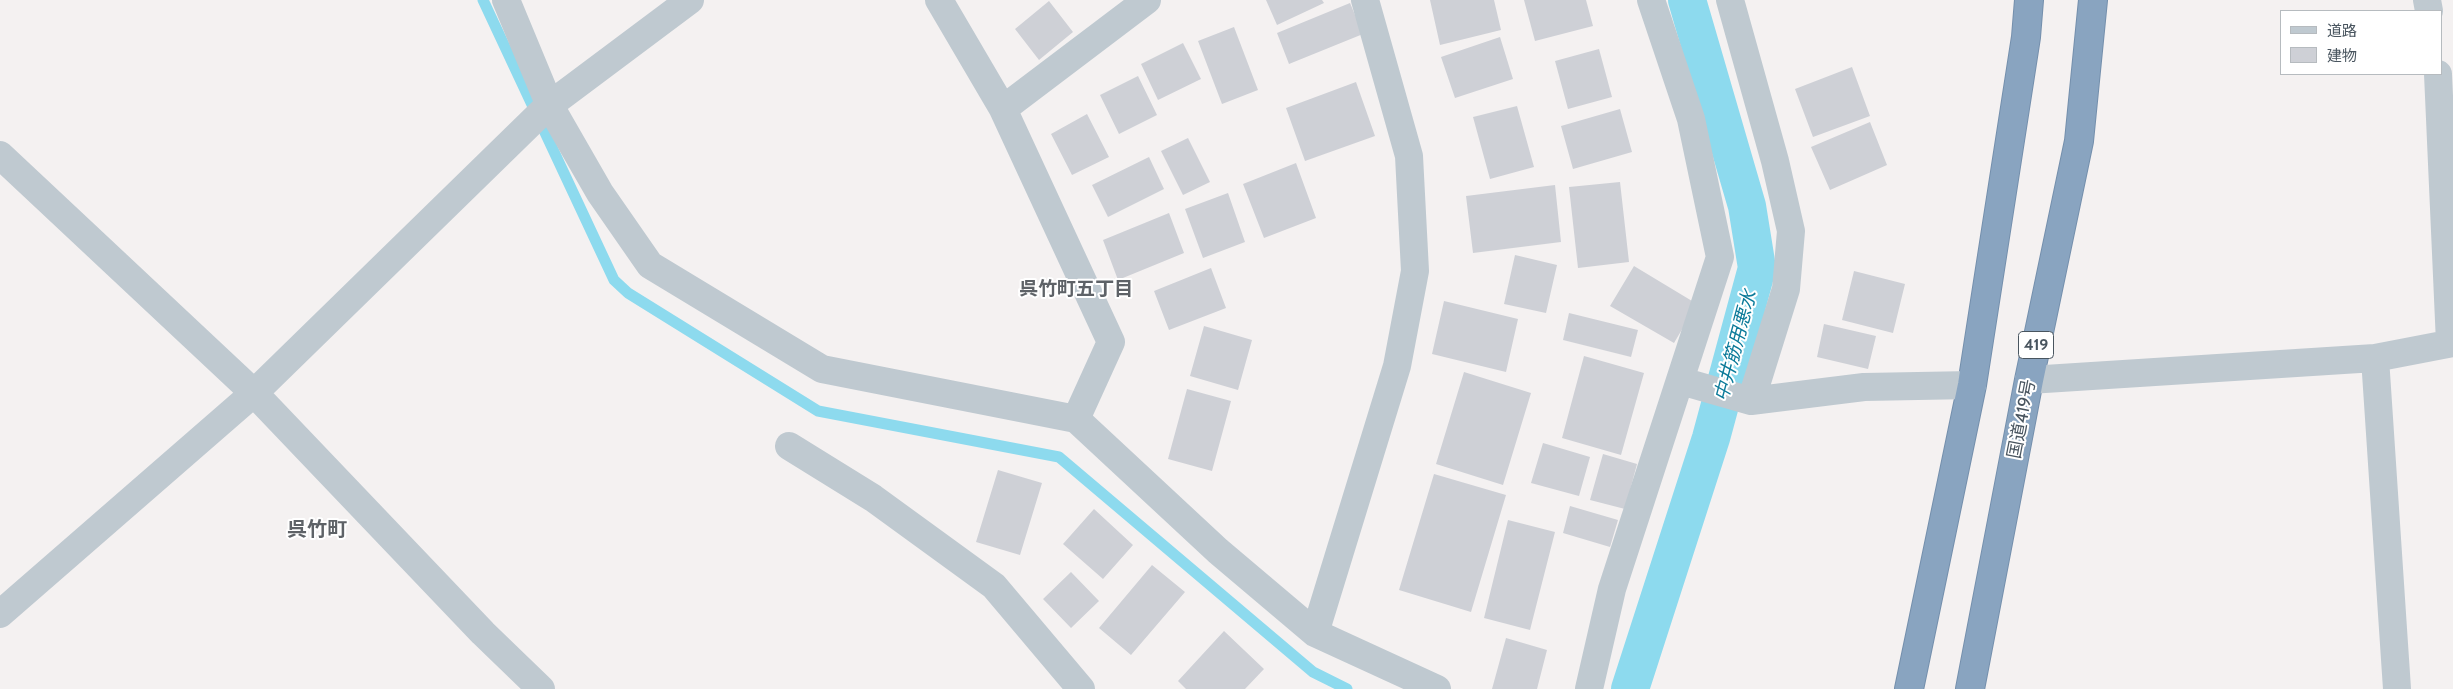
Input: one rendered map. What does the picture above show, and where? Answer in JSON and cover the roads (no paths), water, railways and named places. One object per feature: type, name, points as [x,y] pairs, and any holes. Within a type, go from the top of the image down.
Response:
[{"type":"highway","points":[[1909,689],[1972,385],[2026,37],[2029,0]]},
{"type":"highway","name":"国道419号","points":[[1970,689],[2029,380],[2079,141],[2093,0]]},
{"type":"street","points":[[506,0],[548,107],[600,193],[650,265],[822,369],[1076,419],[1218,551],[1315,634],[1437,689]]},
{"type":"street","points":[[0,614],[254,392],[548,107],[690,0]]},
{"type":"street","points":[[939,0],[1003,109],[1111,342],[1076,419]]},
{"type":"street","points":[[1003,109],[1147,0]]},
{"type":"street","points":[[1315,634],[1397,366],[1416,271],[1409,156],[1365,0]]},
{"type":"street","points":[[1589,689],[1612,589],[1720,257],[1691,119],[1651,0]]},
{"type":"street","points":[[1730,0],[1775,161],[1791,231],[1786,289],[1751,401]]},
{"type":"street","points":[[2029,380],[2375,358],[2451,343],[2443,75]]},
{"type":"street","points":[[0,154],[254,392],[483,633],[541,689]]},
{"type":"street","points":[[2375,358],[2397,689]]},
{"type":"street","points":[[1681,380],[1751,401],[1864,387],[1972,385]]},
{"type":"street","points":[[790,446],[873,498],[994,586],[1081,689]]},
{"type":"waterway","points":[[483,0],[614,280],[628,293],[818,411],[1059,457],[1313,672],[1347,689]]},
{"type":"waterway","name":"中井筋用悪水","points":[[1630,689],[1711,438],[1757,268],[1747,206],[1687,0]]},
{"type":"district","name":"呉竹町五丁目","points":[[1076,289]]},
{"type":"district","name":"呉竹町","points":[[317,530]]}]
